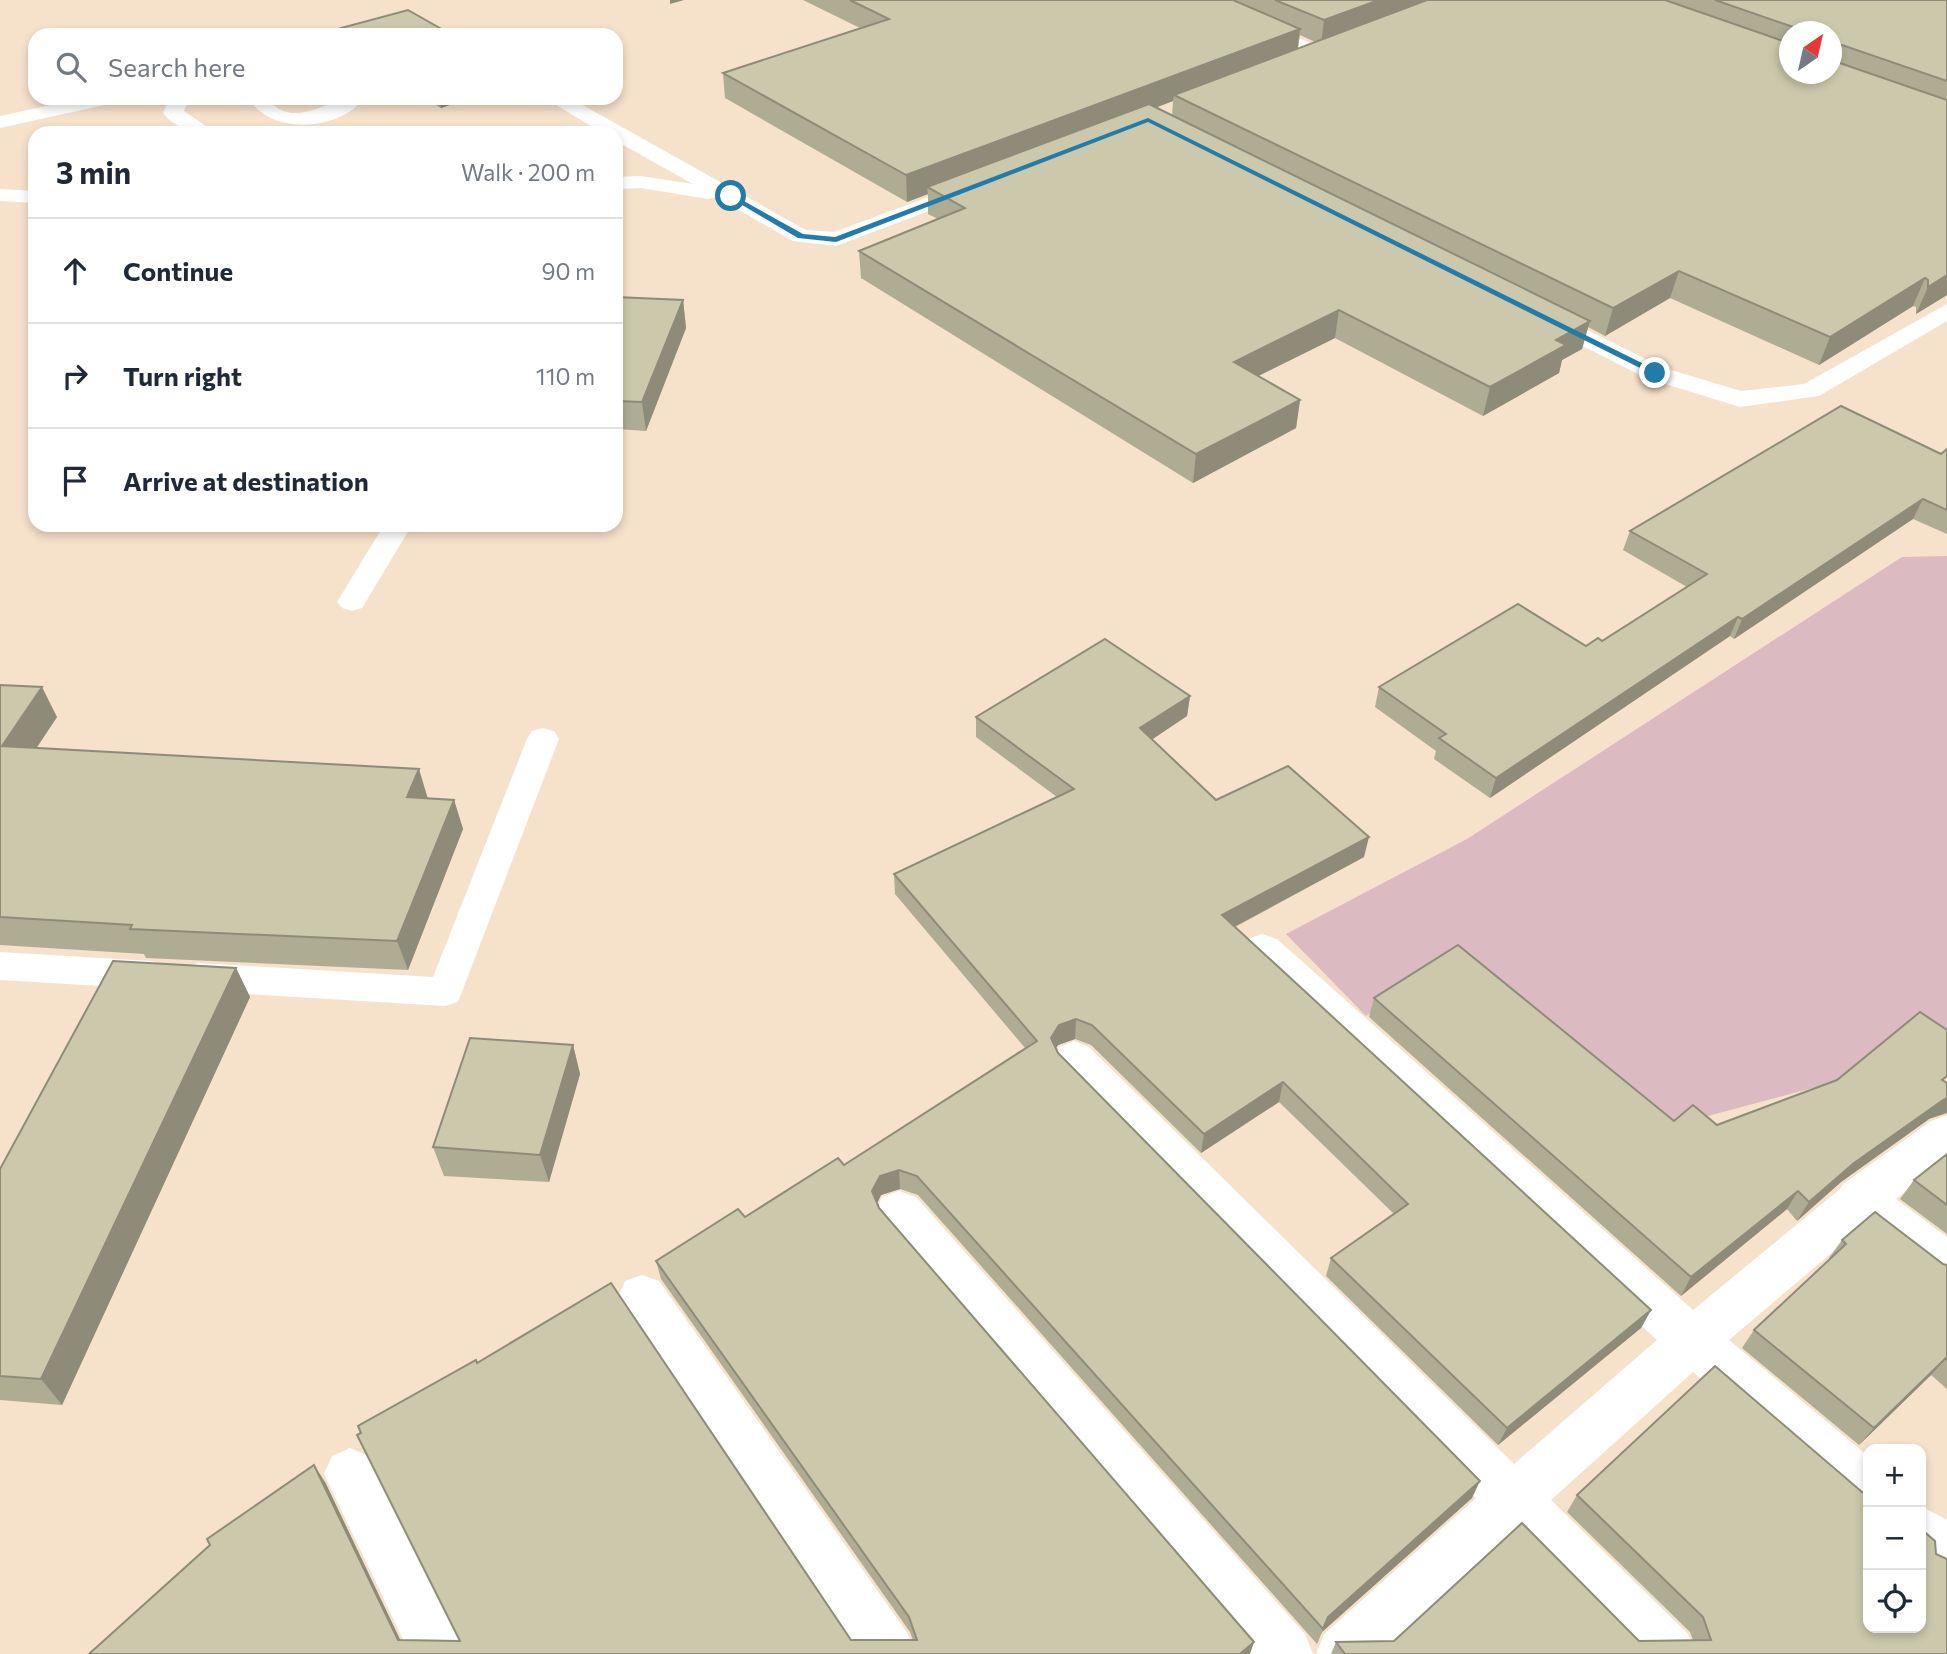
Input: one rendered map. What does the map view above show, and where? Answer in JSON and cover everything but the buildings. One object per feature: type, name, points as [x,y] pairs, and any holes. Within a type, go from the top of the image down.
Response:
[{"type":"street","points":[[1262,950],[1693,1341],[1863,1485]]},
{"type":"street","points":[[1074,1059],[1511,1500],[1668,1654]]},
{"type":"street","points":[[1344,1654],[1511,1500],[1693,1341],[1859,1198],[1947,1134]]},
{"type":"street","points":[[1859,1198],[1947,1265]]},
{"type":"street","points":[[898,1211],[1285,1654]]},
{"type":"street","points":[[642,1297],[888,1654]]},
{"type":"street","points":[[350,1474],[439,1654]]},
{"type":"street","points":[[1926,1537],[1947,1555]]},
{"type":"lane","points":[[1192,0],[1327,52],[1296,64]]},
{"type":"lane","points":[[0,122],[79,105]]},
{"type":"lane","points":[[177,105],[173,113],[194,126]]},
{"type":"lane","points":[[263,105],[273,115],[302,118],[333,112],[347,105]]},
{"type":"lane","points":[[568,105],[605,126]]},
{"type":"lane","points":[[623,136],[801,236],[836,239],[992,180]]},
{"type":"lane","points":[[623,183],[641,182],[731,196]]},
{"type":"lane","points":[[0,195],[28,197]]},
{"type":"lane","points":[[1522,306],[1655,373],[1740,399],[1810,391],[1947,312]]},
{"type":"lane","points":[[352,602],[393,532]]},
{"type":"lane","points":[[0,966],[445,992],[543,739]]},
{"type":"shaded area","points":[[1947,556],[1947,1052],[1663,1128],[1453,957],[1366,1016],[1286,934],[1467,839],[1902,557]]},
{"type":"route","points":[[731,196],[801,236],[836,239],[1148,120],[1655,373]]}]
